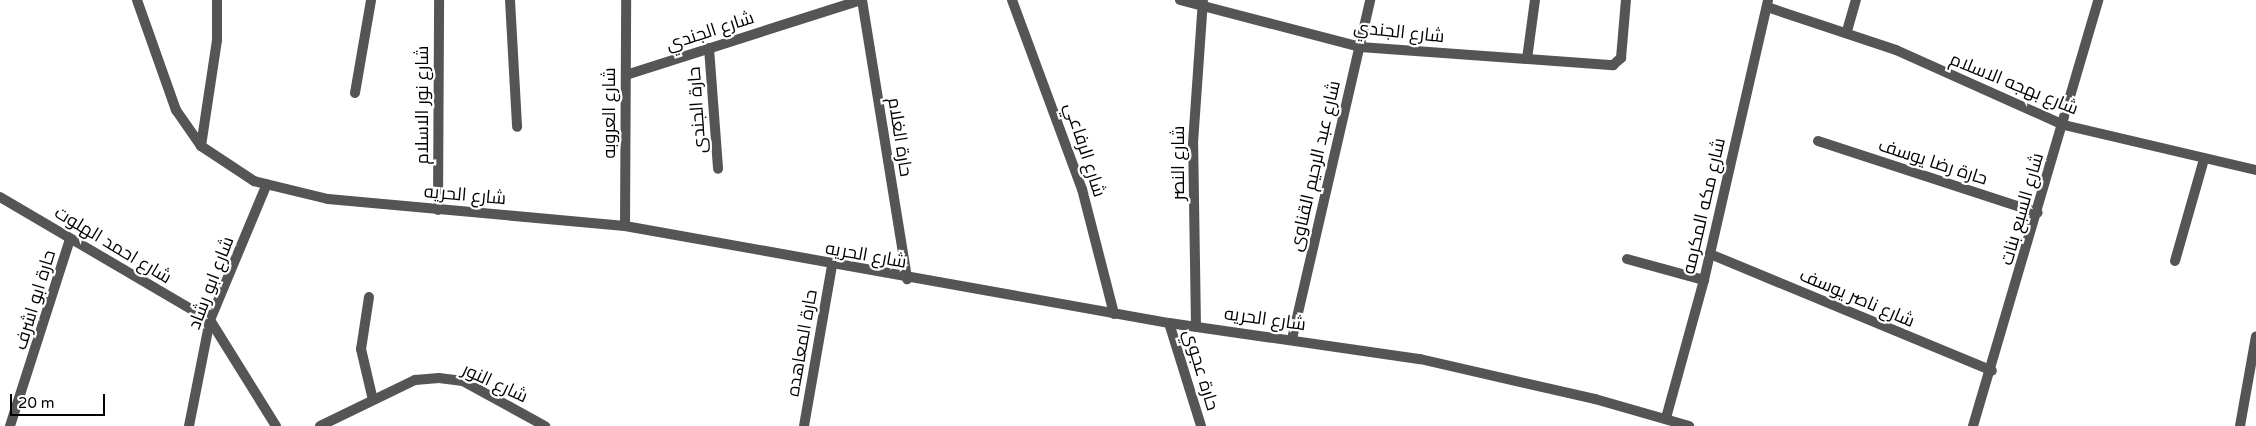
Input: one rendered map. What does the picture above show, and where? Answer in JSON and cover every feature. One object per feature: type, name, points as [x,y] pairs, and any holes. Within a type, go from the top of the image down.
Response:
[{"type":"street","name":"شارع الحريه","points":[[137,0],[176,110],[201,146],[254,181],[328,199],[625,226],[907,279],[1114,314],[1420,359],[1666,418],[1689,426]]},
{"type":"street","points":[[201,146],[217,40],[217,0]]},
{"type":"street","points":[[355,93],[371,0]]},
{"type":"street","name":"شارع نور الاسلام","points":[[438,210],[439,0]]},
{"type":"street","points":[[510,0],[517,126]]},
{"type":"street","name":"شارع العروبه","points":[[625,226],[626,0]]},
{"type":"street","name":"شارع الجندي","points":[[626,75],[862,0]]},
{"type":"street","name":"حارة الغلام","points":[[862,0],[907,279]]},
{"type":"street","name":"شارع الرفاعي","points":[[1012,0],[1082,189],[1114,314]]},
{"type":"street","name":"شارع الجندي","points":[[1180,0],[1202,3],[1360,46],[1619,64],[1626,0]]},
{"type":"street","name":"شارع عبد الرحيم القناوى","points":[[1292,339],[1336,136],[1370,0]]},
{"type":"street","points":[[1527,59],[1535,0]]},
{"type":"street","points":[[1847,31],[1856,0]]},
{"type":"street","name":"شارع السبع بنات","points":[[1973,426],[1992,371],[2064,125],[2098,0]]},
{"type":"street","name":"شارع النصر","points":[[1196,327],[1193,142],[1202,3]]},
{"type":"street","name":"شارع بهجه الاسلام","points":[[1767,3],[1847,31],[2064,125],[2256,170]]},
{"type":"street","name":"شارع مكه المكرمه","points":[[1666,418],[1704,280],[1767,3]]},
{"type":"street","name":"حارة الجندى","points":[[709,48],[718,169]]},
{"type":"street","name":"حارة رضا يوسف","points":[[1818,141],[2038,213]]},
{"type":"street","points":[[2175,261],[2204,159]]},
{"type":"street","name":"شارع ابو رشاد","points":[[189,426],[210,320],[267,184]]},
{"type":"street","name":"شارع احمد الهلوت","points":[[0,197],[210,320]]},
{"type":"street","name":"حارة ابو اشرف","points":[[10,426],[70,239]]},
{"type":"street","name":"شارع ناصر يوسف","points":[[1710,254],[1992,371]]},
{"type":"street","points":[[1627,259],[1704,280]]},
{"type":"street","name":"حارة المعاهده","points":[[804,426],[832,265]]},
{"type":"street","points":[[369,298],[361,349],[373,400]]},
{"type":"street","points":[[210,320],[276,426]]},
{"type":"street","name":"حارة عجوي","points":[[1169,323],[1201,426]]},
{"type":"street","points":[[2240,426],[2256,336]]},
{"type":"street","name":"شارع النور","points":[[320,426],[415,380],[462,381],[545,426]]}]
